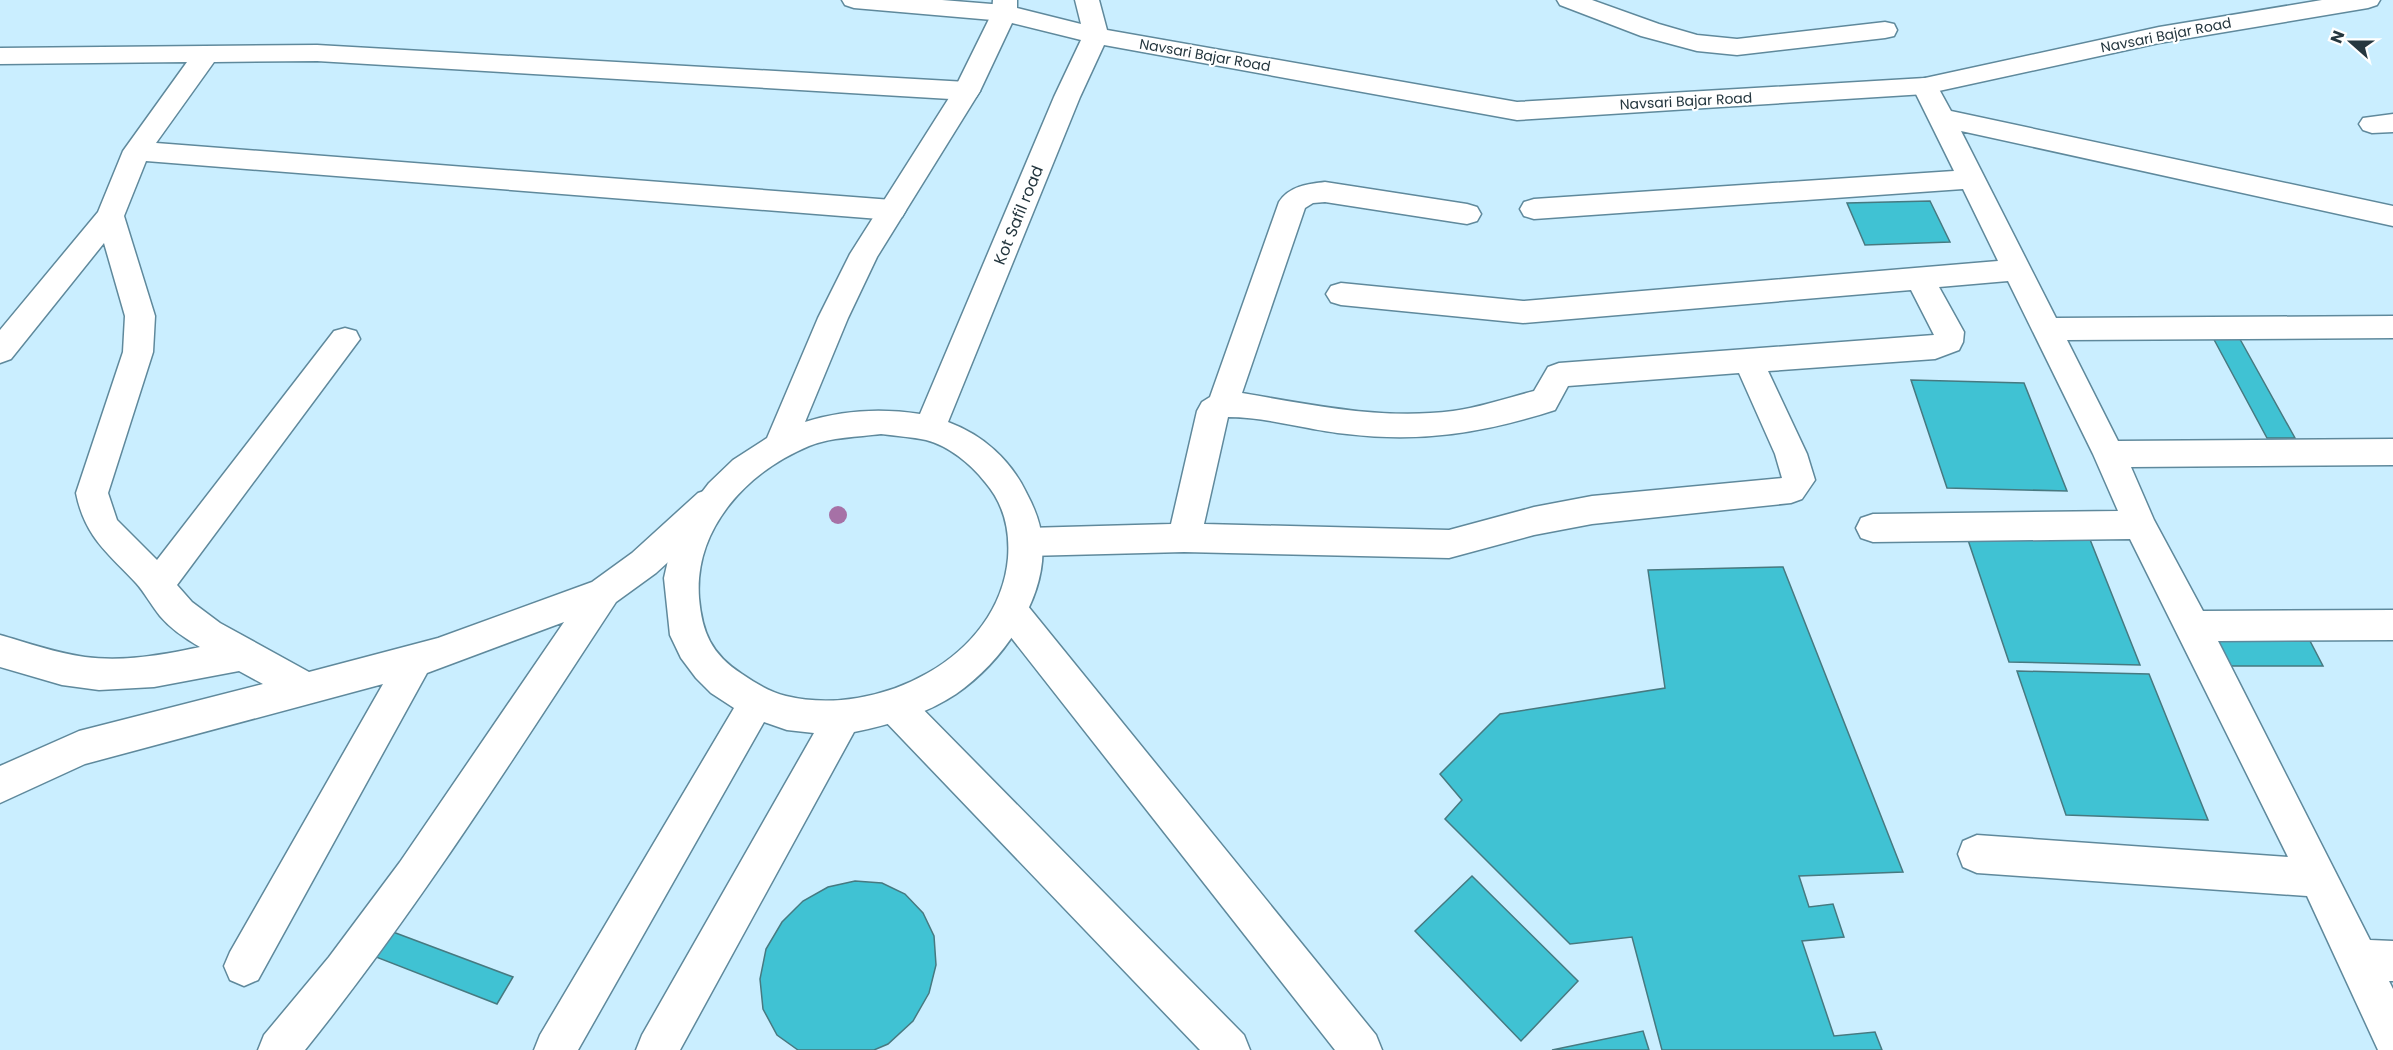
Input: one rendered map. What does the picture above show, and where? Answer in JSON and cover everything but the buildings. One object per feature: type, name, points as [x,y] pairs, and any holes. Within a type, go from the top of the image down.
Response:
[{"type":"street","name":"Navsari Bajar Road","points":[[854,0],[1005,7],[1096,36],[1517,111],[1925,86],[2159,34],[2368,0]]},
{"type":"street","points":[[1569,0],[1650,30],[1697,43],[1737,47],[1885,30]]},
{"type":"street","points":[[1092,2],[1096,36]]},
{"type":"street","points":[[779,446],[833,318],[864,254],[967,91],[1005,7]]},
{"type":"street","name":"Kot Safil road","points":[[930,429],[1067,97],[1096,36]]},
{"type":"street","points":[[0,56],[317,53],[967,91]]},
{"type":"street","points":[[0,351],[110,216],[136,151],[206,55]]},
{"type":"street","points":[[1925,86],[2109,454],[2140,525],[2193,626],[2318,878],[2376,960],[2393,1035]]},
{"type":"street","points":[[1941,118],[2393,216]]},
{"type":"street","points":[[136,151],[892,210]]},
{"type":"street","points":[[1534,209],[1972,179]]},
{"type":"street","points":[[1223,405],[1293,202],[1307,194],[1325,192],[1467,214]]},
{"type":"street","points":[[110,216],[140,316],[140,336],[138,352],[92,493],[95,513],[105,530],[180,613],[307,690]]},
{"type":"street","points":[[1341,294],[1523,312],[2016,270]]},
{"type":"street","points":[[1184,538],[1213,411],[1223,405],[1238,405],[1350,423],[1429,425],[1455,423],[1544,401],[1559,375],[1935,347],[1948,342],[1949,332],[1918,278]]},
{"type":"street","points":[[2046,329],[2393,327]]},
{"type":"street","points":[[157,586],[345,339]]},
{"type":"street","points":[[1027,542],[1184,538],[1449,544],[1534,521],[1592,510],[1791,490],[1799,480],[1791,454],[1749,362]]},
{"type":"street","points":[[0,785],[79,748],[415,661],[604,592],[644,563],[742,471],[779,446],[829,428],[880,422],[930,429],[967,445],[998,471],[1018,504],[1027,542],[1023,576],[1011,612],[983,650],[943,683],[895,706],[843,717],[797,715],[756,703],[714,675],[688,636],[679,591],[687,545],[710,503]]},
{"type":"street","points":[[2109,454],[2393,452]]},
{"type":"street","points":[[1873,528],[2140,525]]},
{"type":"street","points":[[279,1050],[343,971],[414,875],[604,592]]},
{"type":"street","points":[[1011,612],[1361,1050]]},
{"type":"street","points":[[2193,626],[2393,625]]},
{"type":"street","points":[[0,651],[54,666],[98,674],[153,672],[245,654]]},
{"type":"street","points":[[244,966],[415,661]]},
{"type":"street","points":[[555,1050],[756,703]]},
{"type":"street","points":[[895,706],[1229,1050]]},
{"type":"street","points":[[657,1050],[843,717]]},
{"type":"street","points":[[1977,854],[2318,878]]}]
